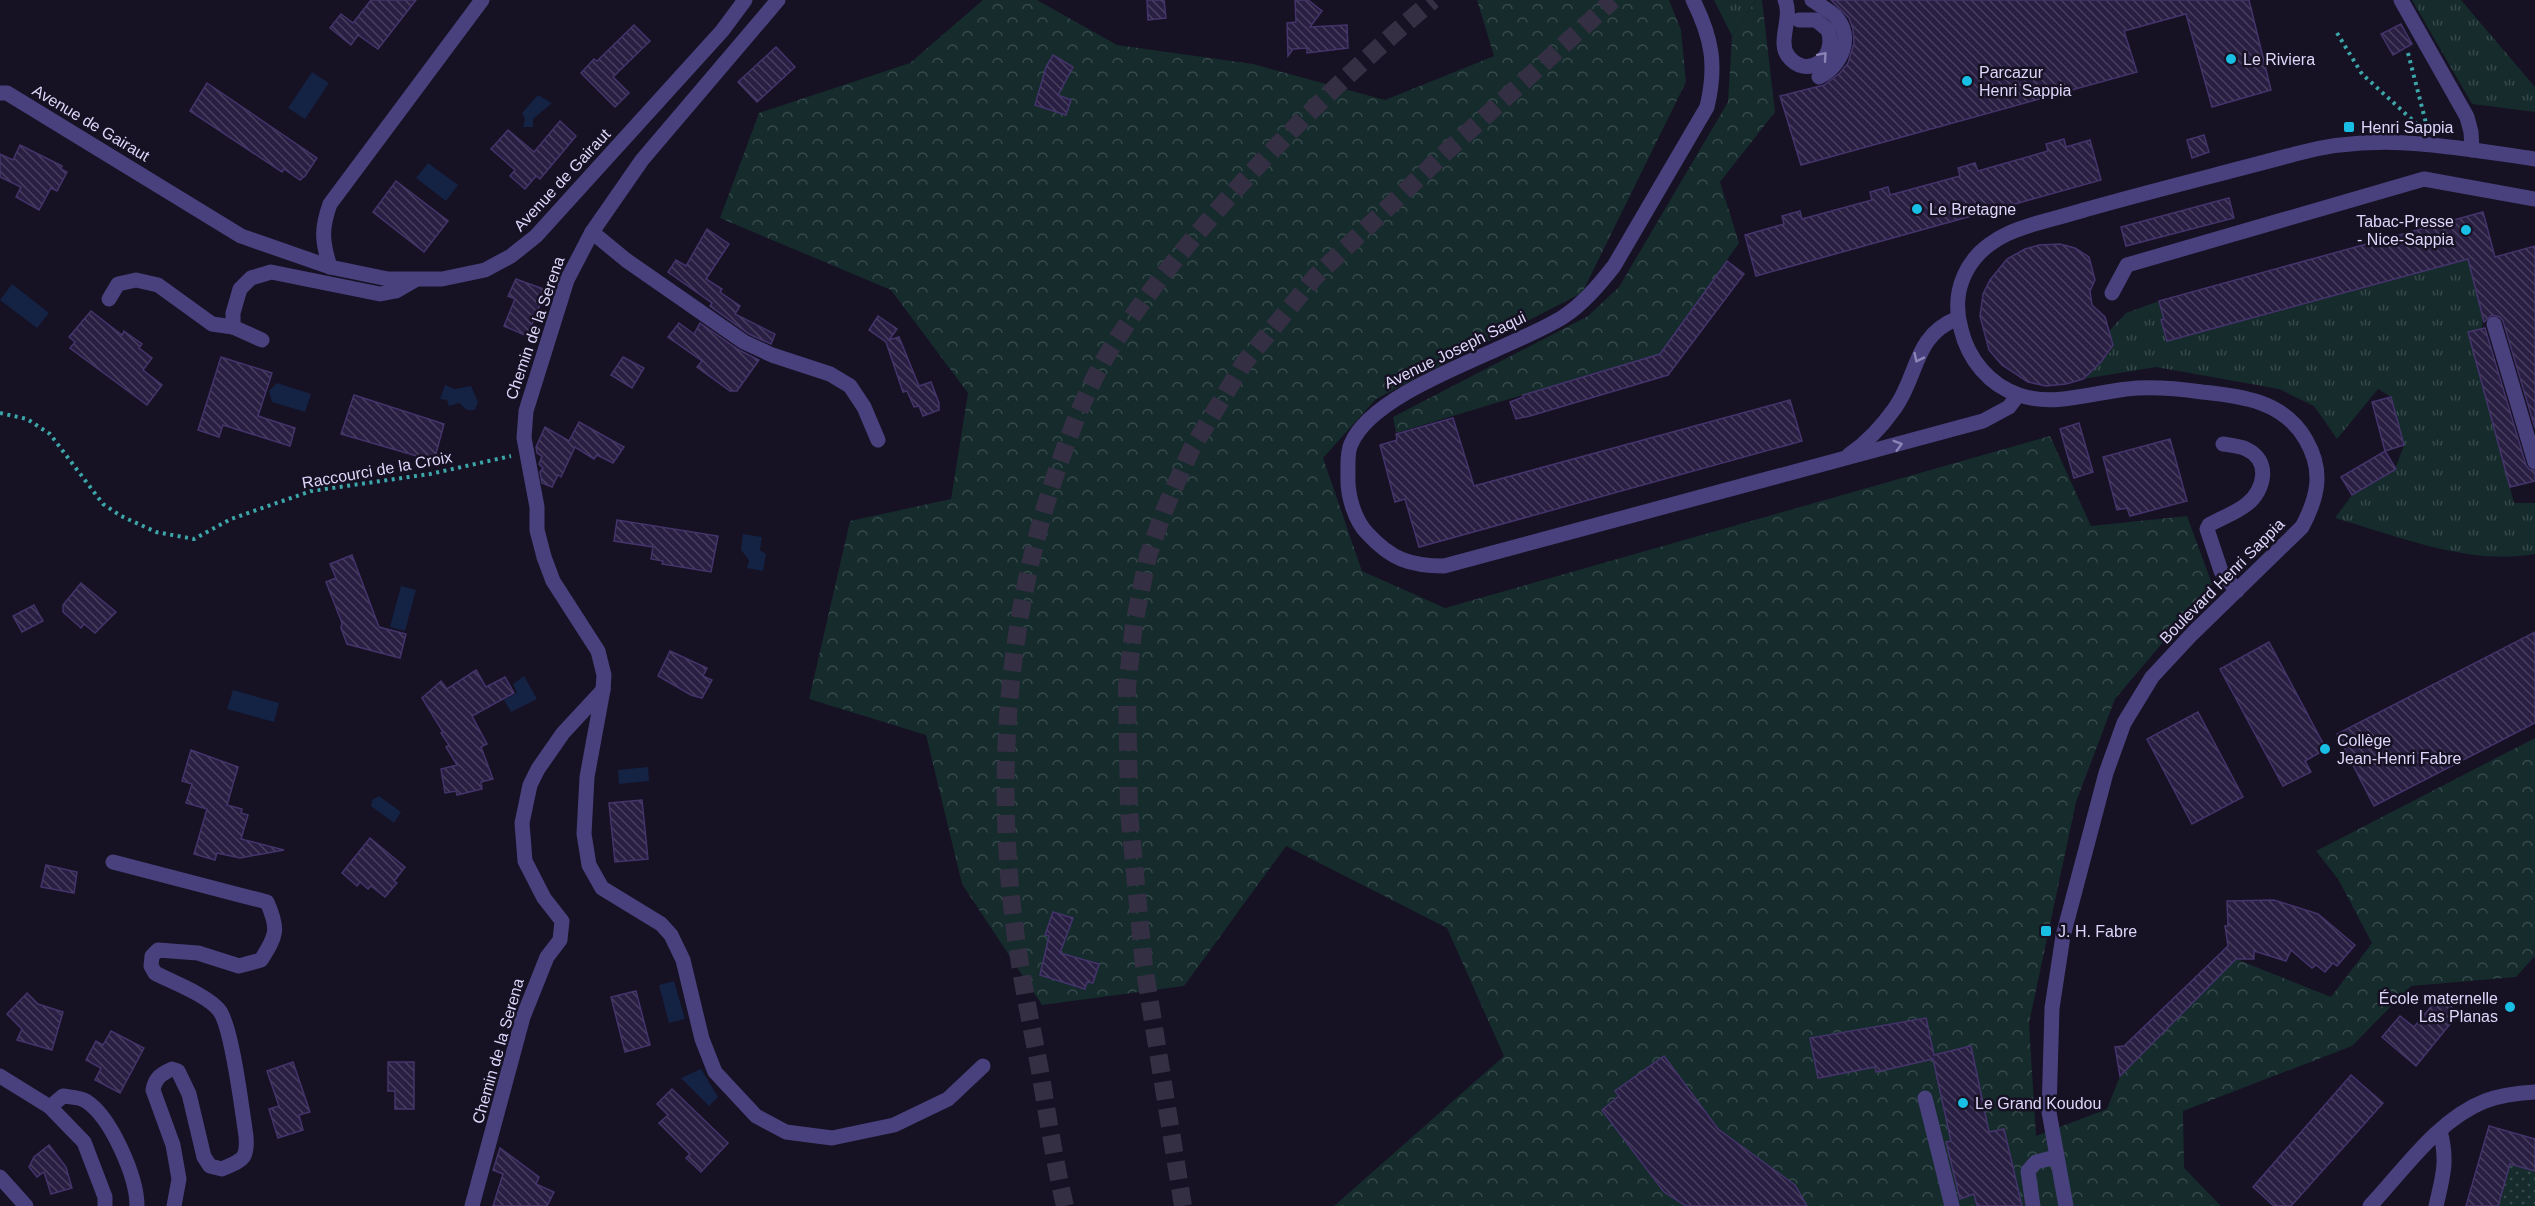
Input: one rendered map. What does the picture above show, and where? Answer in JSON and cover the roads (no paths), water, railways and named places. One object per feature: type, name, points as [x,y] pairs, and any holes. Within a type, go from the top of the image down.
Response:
[{"type":"street","points":[[330,267],[324,247],[322,226],[330,204],[482,0]]},
{"type":"street","name":"Avenue de Gairaut","points":[[0,93],[7,93],[241,236],[330,267],[388,279],[442,279],[485,270],[512,256],[536,237],[722,32],[745,0]]},
{"type":"street","name":"Chemin de la Serena","points":[[472,1206],[523,1017],[546,957],[560,940],[562,921],[544,898],[525,861],[522,824],[530,784],[563,733],[603,690],[604,675],[598,651],[553,581],[544,557],[537,530],[537,507],[524,438],[526,411],[567,280],[592,232],[642,160],[778,0]]},
{"type":"street","name":"Avenue Joseph Saqui","points":[[1693,0],[1704,22],[1713,54],[1713,82],[1707,107],[1614,266],[1600,284],[1562,318],[1396,398],[1362,425],[1350,445],[1348,484],[1353,508],[1364,531],[1378,546],[1402,561],[1424,566],[1444,566],[1983,421],[2009,407],[2018,395]]},
{"type":"street","points":[[1785,0],[1787,5],[1787,30],[1783,44],[1785,51],[1794,62],[1801,65],[1815,65],[1822,61],[1831,46],[1828,30],[1816,20],[1799,20]]},
{"type":"street","points":[[1812,0],[1836,16],[1844,30],[1845,45],[1841,58],[1834,68],[1819,77]]},
{"type":"street","points":[[2401,0],[2467,117],[2472,150]]},
{"type":"street","name":"Boulevard Henri Sappia","points":[[2066,1206],[2049,1112],[2049,1073],[2056,974],[2066,924],[2106,773],[2124,723],[2152,677],[2302,526],[2318,489],[2317,467],[2310,446],[2299,427],[2282,413],[2262,402],[2243,397],[2174,388],[2138,388],[2041,400],[2018,395],[1999,385],[1985,374],[1964,342],[1958,318],[1958,299],[1963,277],[1975,258],[2006,234],[2316,148],[2359,142],[2396,141],[2535,159]]},
{"type":"street","points":[[2112,293],[2127,265],[2424,179],[2535,199]]},
{"type":"street","points":[[592,232],[626,260],[744,342],[772,355],[830,374],[850,386],[864,407],[878,440]]},
{"type":"street","points":[[233,327],[233,313],[240,289],[251,278],[271,272],[380,294],[396,291],[418,279]]},
{"type":"street","points":[[109,299],[118,284],[136,280],[158,285],[212,324],[233,327],[262,340]]},
{"type":"street","points":[[1842,460],[1859,448],[1896,407],[1931,334],[1958,318]]},
{"type":"street","points":[[2494,324],[2535,462]]},
{"type":"street","points":[[2223,444],[2247,449],[2258,458],[2263,471],[2262,483],[2258,492],[2247,504],[2209,525],[2207,529],[2221,571],[2237,591]]},
{"type":"street","points":[[603,690],[587,777],[584,834],[590,865],[602,888],[661,924],[671,935],[683,960],[702,1039],[715,1072],[756,1116],[786,1132],[832,1138],[894,1125],[948,1099],[983,1066]]},
{"type":"street","points":[[113,862],[267,902],[276,923],[273,941],[261,960],[239,966],[198,953],[159,950],[152,956],[151,966],[155,973],[211,1003],[220,1011],[228,1029],[248,1151],[241,1160],[222,1169],[210,1166],[204,1156],[189,1094],[177,1071],[172,1069],[163,1073],[155,1081],[153,1090],[173,1146],[179,1179],[174,1206]]},
{"type":"street","points":[[0,1076],[50,1107],[84,1142],[105,1197],[105,1206]]},
{"type":"street","points":[[2370,1206],[2440,1131],[2484,1102],[2510,1094],[2535,1092]]},
{"type":"street","points":[[50,1107],[63,1096],[86,1101],[110,1126],[130,1172],[137,1206]]},
{"type":"street","points":[[1925,1098],[1952,1206]]},
{"type":"street","points":[[2436,1206],[2446,1166],[2445,1149],[2440,1131]]},
{"type":"street","points":[[2033,1206],[2028,1171],[2036,1162],[2056,1156]]},
{"type":"street","points":[[0,1177],[26,1206]]},
{"type":"water","points":[[312,72],[329,83],[305,119],[288,108]]},
{"type":"water","points":[[538,95],[552,103],[533,119],[533,127],[523,127],[525,119],[522,113]]},
{"type":"water","points":[[428,163],[458,185],[446,201],[416,178]]},
{"type":"water","points":[[12,284],[49,313],[37,328],[0,300]]},
{"type":"water","points":[[277,383],[311,394],[305,412],[272,402],[269,391]]},
{"type":"water","points":[[445,385],[455,389],[471,386],[478,402],[475,410],[467,410],[459,403],[449,406],[447,400],[440,399]]},
{"type":"water","points":[[743,534],[762,537],[760,550],[766,554],[763,571],[747,568],[749,560],[741,550]]},
{"type":"water","points":[[401,586],[416,590],[405,631],[390,627]]},
{"type":"water","points":[[524,676],[537,699],[511,712],[504,700],[517,693],[513,684]]},
{"type":"water","points":[[233,690],[279,703],[274,722],[227,709]]},
{"type":"water","points":[[648,767],[649,781],[619,784],[618,770]]},
{"type":"water","points":[[379,796],[401,812],[394,823],[371,806],[372,800]]},
{"type":"water","points":[[674,981],[685,1019],[669,1023],[659,985]]},
{"type":"water","points":[[701,1069],[718,1097],[709,1106],[681,1078]]},
{"type":"tunnel","points":[[1065,1206],[1024,990],[1010,886],[1006,827],[1006,767],[1015,647],[1025,588],[1056,473],[1078,413],[1099,369],[1127,323],[1172,264],[1223,203],[1280,142],[1370,55],[1433,0]]},
{"type":"tunnel","points":[[1183,1206],[1144,966],[1129,812],[1127,687],[1134,624],[1148,556],[1164,511],[1191,450],[1244,363],[1315,277],[1447,151],[1613,0]]},
{"type":"place","name":"Le Riviera","points":[[2231,59]]},
{"type":"place","name":"Parcazur Henri Sappia","points":[[1967,81]]},
{"type":"place","name":"Henri Sappia","points":[[2349,127]]},
{"type":"place","name":"Le Bretagne","points":[[1917,209]]},
{"type":"place","name":"Tabac-Presse - Nice-Sappia","points":[[2466,230]]},
{"type":"place","name":"Collège Jean-Henri Fabre","points":[[2325,749]]},
{"type":"place","name":"J. H. Fabre","points":[[2046,931]]},
{"type":"place","name":"École maternelle Las Planas","points":[[2510,1007]]},
{"type":"place","name":"Le Grand Koudou","points":[[1963,1103]]}]
